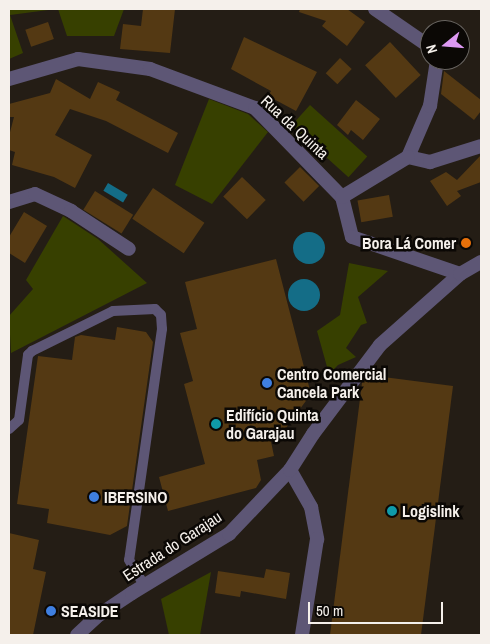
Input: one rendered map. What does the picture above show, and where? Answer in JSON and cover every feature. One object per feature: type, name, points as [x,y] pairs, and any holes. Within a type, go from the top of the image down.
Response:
[{"type":"street","points":[[375,9],[420,40]]},
{"type":"street","name":"Rua da Quinta","points":[[9,79],[78,59],[150,69],[255,108],[342,197]]},
{"type":"street","points":[[435,70],[430,106],[408,157],[342,197],[352,237],[460,274]]},
{"type":"street","points":[[408,157],[430,162],[481,146]]},
{"type":"street","points":[[9,202],[36,194],[71,211],[129,249]]},
{"type":"street","name":"Estrada do Garajau","points":[[77,635],[96,617],[144,585],[229,534],[290,470],[312,434],[380,345],[460,274],[481,262]]},
{"type":"street","points":[[290,470],[311,507],[317,539],[302,635]]},
{"type":"lane","points":[[9,429],[19,420],[28,354],[113,310],[155,309],[161,314],[162,329],[128,560],[144,585]]},
{"type":"green space","points":[[9,9],[56,9],[10,15],[23,53],[9,59]]},
{"type":"green space","points":[[58,9],[124,9],[114,36],[67,36]]},
{"type":"green space","points":[[209,99],[248,114],[268,132],[212,204],[175,185]]},
{"type":"green space","points":[[310,105],[367,157],[348,177],[291,126]]},
{"type":"green space","points":[[63,216],[98,239],[147,283],[11,353],[9,316],[33,289],[26,280]]},
{"type":"green space","points":[[349,263],[388,271],[358,297],[367,323],[361,325],[346,348],[356,357],[338,365],[329,374],[317,331],[340,315]]},
{"type":"green space","points":[[211,572],[200,635],[169,635],[161,599]]},
{"type":"water","points":[[108,183],[128,195],[123,203],[103,191]]},
{"type":"water","points":[[309,232],[315,233],[320,237],[324,242],[324,254],[320,259],[315,263],[309,264],[303,263],[298,259],[294,254],[293,248],[294,242],[298,237],[303,233]]},
{"type":"water","points":[[304,279],[310,280],[315,284],[319,289],[319,301],[315,306],[310,310],[304,311],[298,310],[293,306],[289,301],[288,295],[289,289],[293,284],[298,280]]},
{"type":"building","points":[[143,9],[175,9],[170,53],[120,49],[123,24],[141,26]]},
{"type":"building","points":[[300,9],[347,9],[365,22],[347,46],[322,26],[326,21],[299,12]]},
{"type":"building","points":[[48,22],[54,39],[31,47],[25,30]]},
{"type":"building","points":[[244,37],[317,72],[296,111],[268,96],[271,91],[231,69]]},
{"type":"building","points":[[390,42],[421,75],[396,98],[365,65]]},
{"type":"building","points":[[340,58],[352,69],[337,84],[326,73]]},
{"type":"building","points":[[444,71],[481,100],[481,111],[474,120],[441,94]]},
{"type":"building","points":[[56,79],[90,99],[98,82],[120,92],[116,100],[178,133],[168,153],[106,121],[70,109],[55,135],[92,155],[75,188],[54,177],[12,165],[15,152],[9,150],[9,136],[14,117],[9,117],[9,104],[50,93]]},
{"type":"building","points":[[356,100],[380,119],[363,140],[351,130],[348,135],[337,125]]},
{"type":"building","points":[[481,155],[481,182],[457,191],[461,196],[447,206],[430,181],[446,172],[457,180]]},
{"type":"building","points":[[300,167],[319,186],[304,202],[284,183]]},
{"type":"building","points":[[242,177],[266,200],[247,219],[223,196]]},
{"type":"building","points":[[153,188],[204,223],[184,253],[132,219]]},
{"type":"building","points":[[95,191],[133,215],[122,234],[83,210]]},
{"type":"building","points":[[389,195],[393,217],[361,222],[357,201]]},
{"type":"building","points":[[24,212],[47,226],[25,263],[9,253],[9,237]]},
{"type":"building","name":"Centro Comercial Cancela Park","points":[[276,259],[311,394],[286,428],[269,432],[274,456],[257,460],[261,480],[256,488],[168,511],[159,477],[205,464],[184,384],[193,381],[180,333],[197,329],[185,282]]},
{"type":"building","points":[[117,327],[146,332],[153,342],[127,526],[110,535],[47,523],[49,509],[17,504],[38,356],[72,360],[75,337],[81,335],[115,340]]},
{"type":"building","name":"Logislink","points":[[368,375],[453,386],[421,635],[330,635],[362,383]]},
{"type":"building","points":[[9,533],[39,540],[33,569],[46,572],[33,635],[9,635]]},
{"type":"building","points":[[266,569],[290,573],[286,599],[241,591],[240,597],[215,593],[218,571],[264,578]]},
{"type":"place","name":"Bora Lá Comer","points":[[466,243]]},
{"type":"place","name":"Centro Comercial Cancela Park","points":[[267,383]]},
{"type":"place","name":"Edifício Quinta do Garajau","points":[[216,424]]},
{"type":"place","name":"IBERSINO","points":[[94,497]]},
{"type":"place","name":"Logislink","points":[[392,511]]},
{"type":"place","name":"SEASIDE","points":[[51,611]]}]
